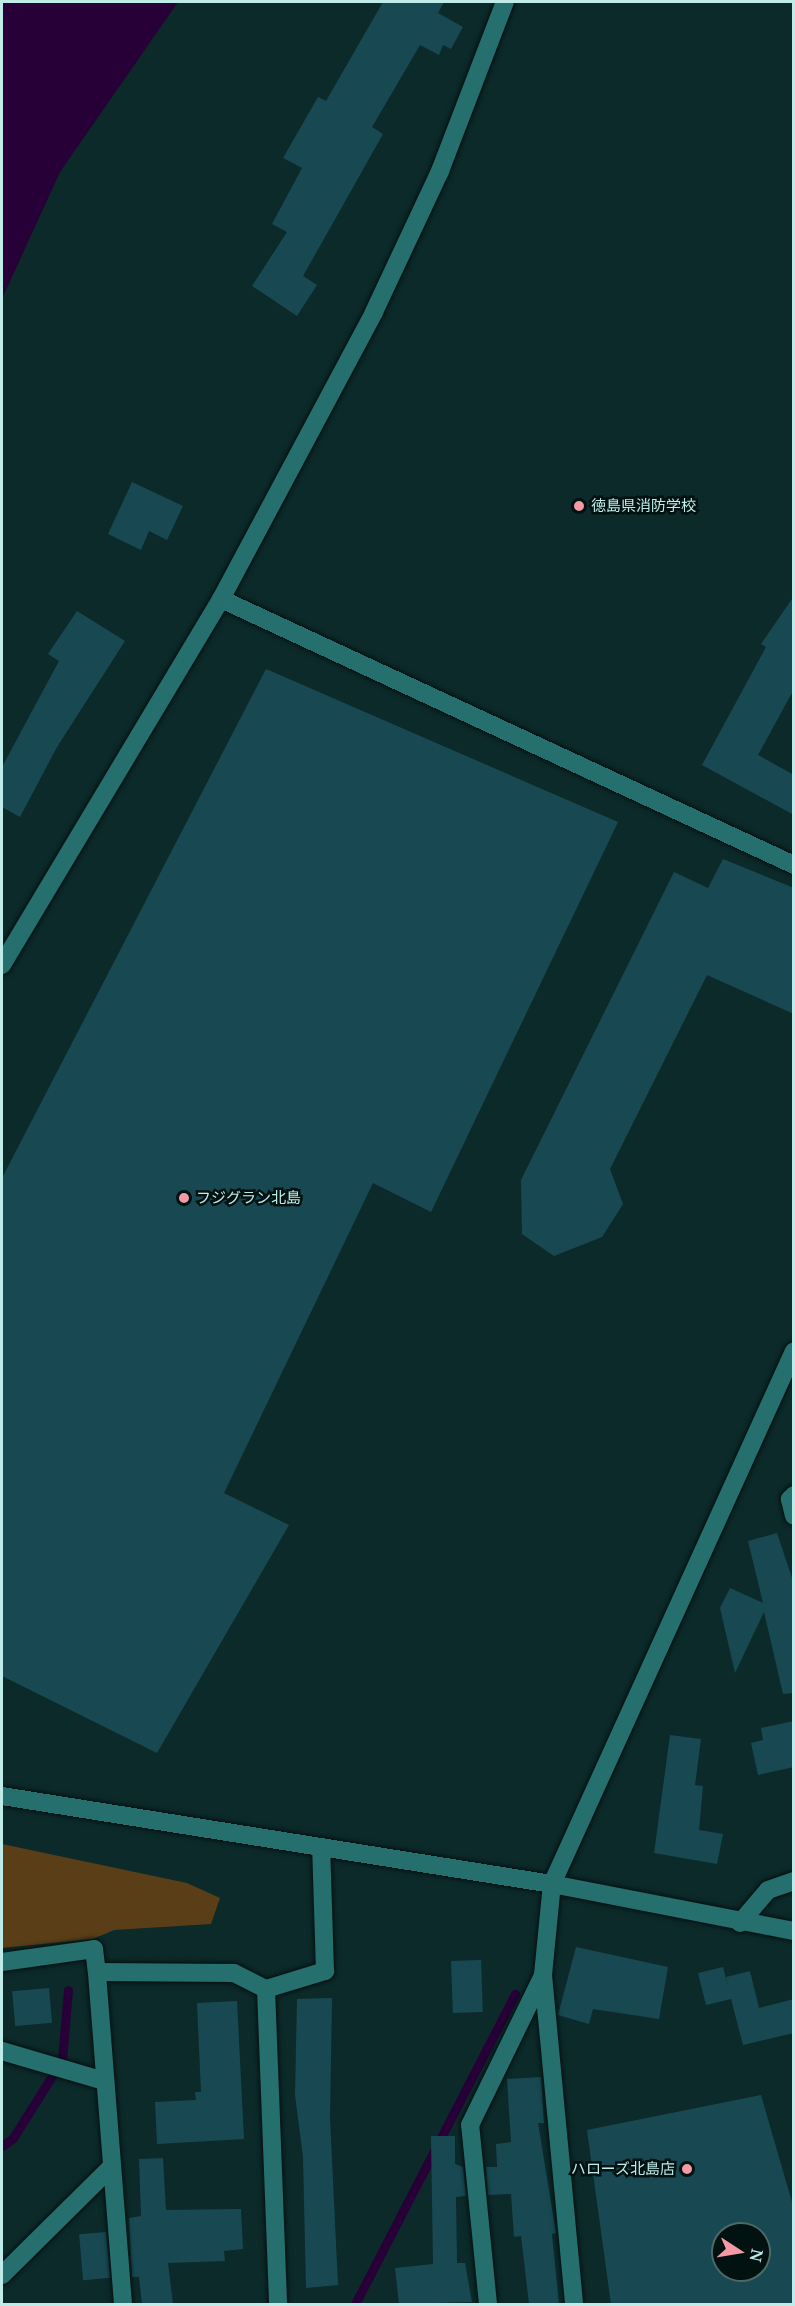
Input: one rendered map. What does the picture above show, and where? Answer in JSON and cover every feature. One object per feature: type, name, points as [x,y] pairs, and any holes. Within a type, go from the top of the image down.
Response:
[{"type":"street","points":[[2,965],[221,599],[374,312],[440,171],[505,2]]},
{"type":"street","points":[[221,599],[794,865]]},
{"type":"street","points":[[574,2304],[543,1975],[552,1884],[794,1351]]},
{"type":"street","points":[[794,1495],[790,1499],[794,1516]]},
{"type":"street","points":[[2,1796],[552,1884],[740,1923],[794,1931]]},
{"type":"street","points":[[97,1972],[234,1973],[266,1989],[325,1971],[321,1847]]},
{"type":"street","points":[[740,1923],[768,1890],[794,1881]]},
{"type":"street","points":[[2,1962],[93,1949],[97,1972],[110,2168],[123,2304]]},
{"type":"street","points":[[488,2304],[470,2125],[543,1975]]},
{"type":"street","points":[[266,1989],[278,2304]]},
{"type":"street","points":[[2,2051],[104,2081]]},
{"type":"street","points":[[2,2275],[110,2168]]},
{"type":"shaded area","points":[[2,2],[178,2],[60,172],[2,299]]},
{"type":"shaded area","points":[[2,1844],[187,1883],[220,1898],[211,1924],[114,1930],[93,1939],[2,1948]]},
{"type":"building","points":[[383,2],[444,2],[438,13],[463,27],[451,49],[443,45],[439,55],[420,45],[372,127],[383,134],[303,276],[317,285],[297,316],[252,286],[287,232],[272,224],[302,168],[283,158],[318,97],[326,101]]},
{"type":"building","points":[[132,482],[183,506],[167,540],[149,531],[141,550],[108,534]]},
{"type":"building","points":[[794,596],[794,689],[758,755],[794,775],[794,815],[702,765],[766,647],[761,644]]},
{"type":"building","points":[[77,611],[125,641],[57,747],[20,817],[2,807],[2,767],[59,661],[48,654]]},
{"type":"building","name":"フジグラン北島","points":[[266,669],[618,822],[431,1212],[373,1183],[224,1493],[289,1525],[157,1753],[2,1676],[2,1178]]},
{"type":"building","points":[[723,859],[794,888],[794,1014],[707,975],[610,1169],[623,1204],[602,1237],[554,1256],[522,1234],[521,1180],[674,872],[708,888]]},
{"type":"building","points":[[777,1533],[794,1584],[794,1693],[783,1694],[764,1612],[735,1673],[720,1608],[730,1588],[763,1603],[748,1541]]},
{"type":"building","points":[[794,1721],[794,1767],[758,1775],[751,1743],[763,1740],[761,1728]]},
{"type":"building","points":[[670,1735],[701,1739],[695,1785],[703,1786],[699,1830],[723,1834],[717,1864],[654,1853]]},
{"type":"building","points":[[576,1947],[668,1967],[659,2019],[593,2009],[589,2024],[558,2015]]},
{"type":"building","points":[[481,1960],[483,2012],[453,2013],[451,1961]]},
{"type":"building","points":[[723,1967],[728,1987],[726,1977],[750,1971],[759,2008],[794,1999],[794,2033],[743,2045],[731,1999],[706,2005],[698,1973]]},
{"type":"building","points":[[49,1988],[52,2023],[15,2026],[12,1991]]},
{"type":"building","points":[[332,1998],[330,2118],[338,2285],[306,2288],[303,2157],[295,2095],[297,1999]]},
{"type":"building","points":[[237,2001],[244,2139],[157,2144],[155,2102],[196,2100],[195,2092],[201,2092],[197,2003]]},
{"type":"building","points":[[541,2077],[544,2123],[538,2123],[556,2233],[552,2234],[559,2304],[529,2304],[521,2236],[514,2237],[511,2194],[488,2195],[486,2167],[497,2167],[496,2144],[511,2142],[507,2079]]},
{"type":"building","name":"ハローズ北島店","points":[[761,2095],[794,2209],[794,2304],[611,2304],[587,2130]]},
{"type":"building","points":[[431,2136],[455,2136],[455,2164],[463,2167],[466,2196],[456,2197],[457,2263],[465,2263],[472,2302],[399,2304],[395,2268],[433,2264]]},
{"type":"building","points":[[163,2158],[166,2210],[241,2209],[243,2249],[224,2251],[225,2261],[168,2263],[173,2304],[142,2304],[139,2277],[132,2277],[129,2218],[141,2216],[139,2159]]},
{"type":"building","points":[[106,2232],[110,2278],[83,2280],[79,2234]]},
{"type":"waterway","points":[[2,2146],[13,2138],[62,2060],[68,1990]]},
{"type":"waterway","points":[[355,2304],[515,1994]]},
{"type":"place","name":"徳島県消防学校","points":[[579,506]]},
{"type":"place","name":"フジグラン北島","points":[[184,1198]]},
{"type":"place","name":"ハローズ北島店","points":[[687,2169]]}]
